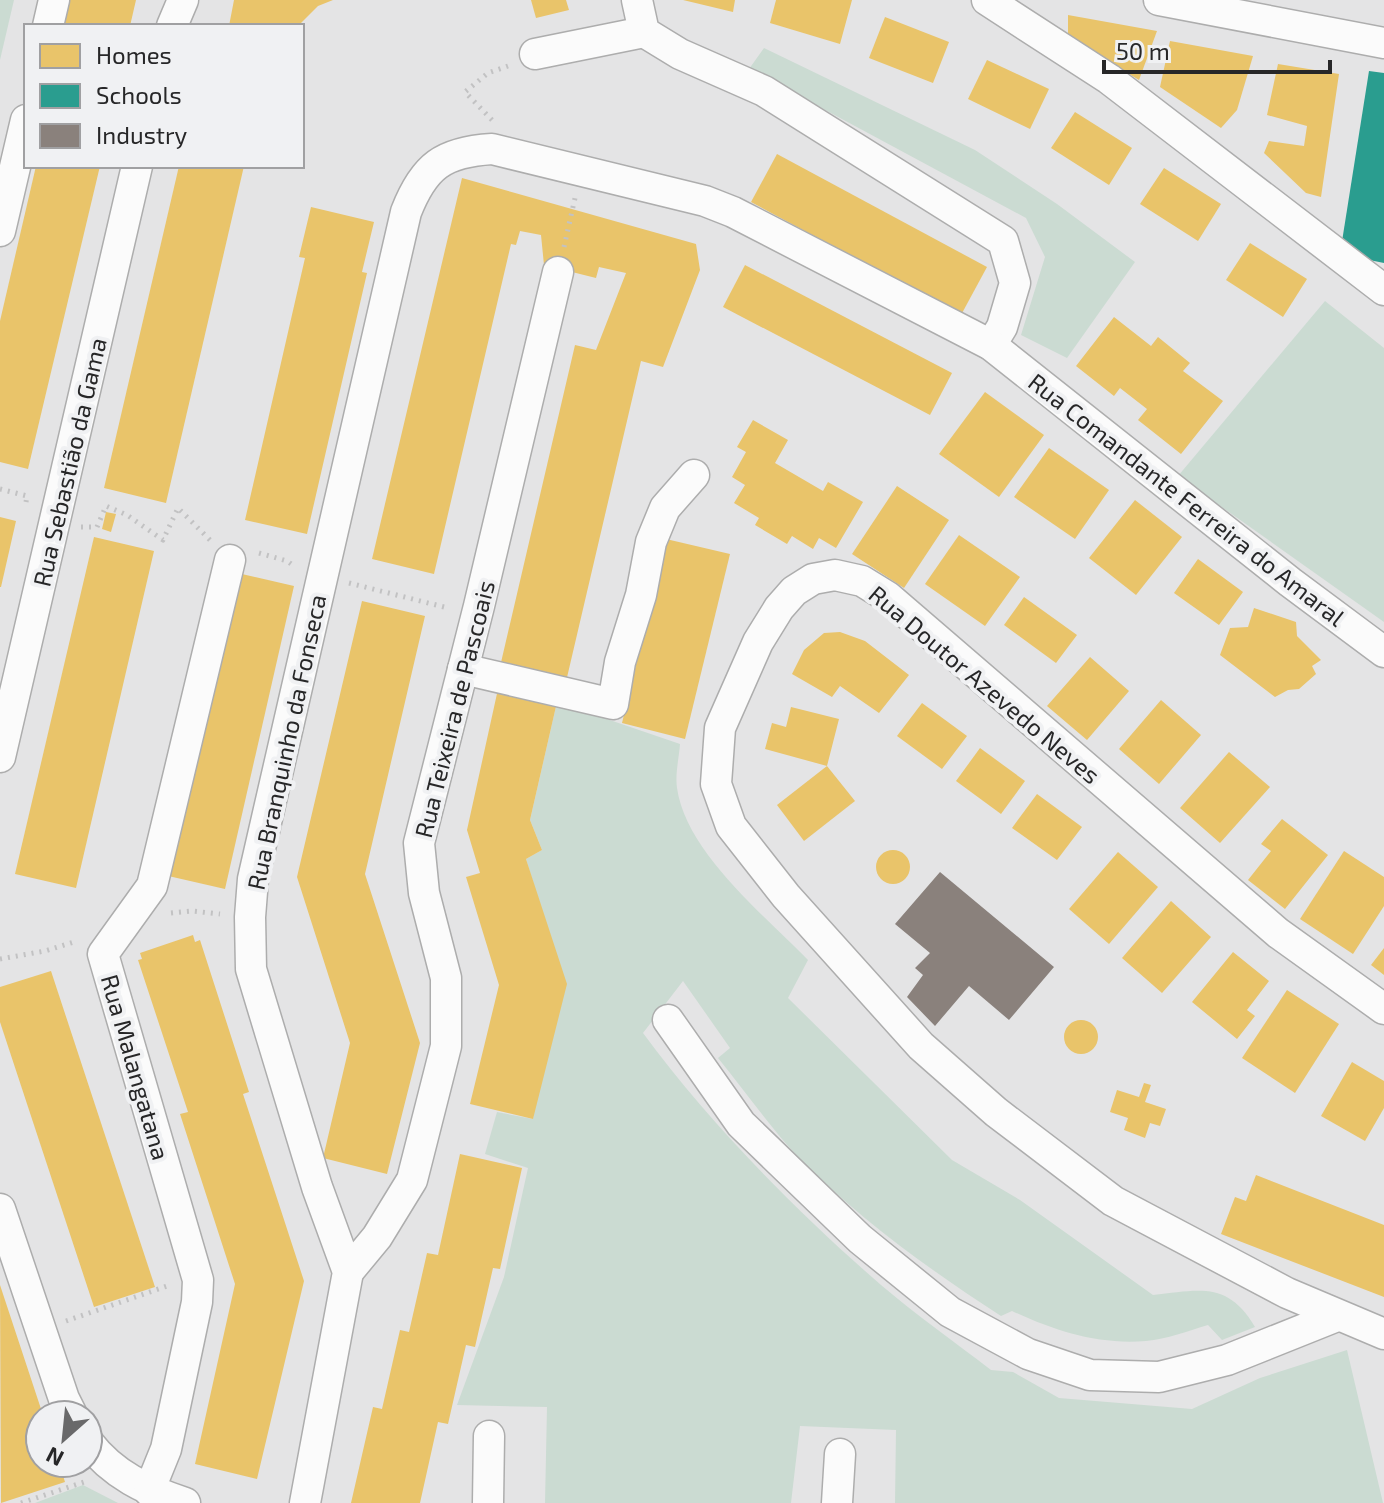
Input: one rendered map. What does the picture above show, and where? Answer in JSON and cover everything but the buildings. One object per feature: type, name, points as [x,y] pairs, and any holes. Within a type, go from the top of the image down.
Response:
[{"type":"street","points":[[48,24],[54,0]]},
{"type":"street","points":[[173,24],[183,0]]},
{"type":"street","points":[[637,0],[644,32]]},
{"type":"street","points":[[987,0],[1109,79],[1384,290]]},
{"type":"street","points":[[1159,0],[1237,7],[1384,43]]},
{"type":"street","points":[[535,54],[644,32],[680,54],[764,91],[1003,241],[1015,283],[1002,327],[991,345]]},
{"type":"street","points":[[0,231],[24,129]]},
{"type":"street","name":"Rua Comandante Ferreira do Amaral","points":[[492,149],[705,201],[733,212],[991,345],[1290,582],[1384,652]]},
{"type":"street","name":"Rua Branquinho da Fonseca","points":[[348,1272],[317,1187],[251,969],[249,941],[253,879],[406,212],[422,178],[438,163],[470,150],[492,149]]},
{"type":"street","name":"Rua Sebastião da Gama","points":[[0,757],[137,168]]},
{"type":"street","name":"Rua Teixeira de Pascoais","points":[[348,1272],[377,1237],[412,1180],[446,1046],[446,978],[424,893],[419,843],[558,272]]},
{"type":"street","points":[[463,669],[613,704],[620,662],[641,595],[651,542],[665,508],[694,475]]},
{"type":"street","name":"Rua Malangatana","points":[[149,1491],[166,1449],[197,1302],[197,1275],[103,954],[152,886],[230,560]]},
{"type":"street","name":"Rua Doutor Azevedo Neves","points":[[1384,1009],[1278,933],[888,597],[862,581],[835,575],[813,579],[794,591],[779,608],[758,642],[720,728],[716,784],[731,826],[786,896],[921,1046],[996,1112],[1113,1201],[1287,1293],[1384,1334]]},
{"type":"street","points":[[668,1020],[741,1124],[860,1239],[950,1312],[1028,1354],[1090,1375],[1159,1377],[1227,1360],[1337,1316]]},
{"type":"street","points":[[0,1209],[64,1399]]},
{"type":"street","points":[[305,1503],[348,1272]]},
{"type":"street","points":[[488,1503],[489,1436]]},
{"type":"street","points":[[837,1503],[840,1454]]},
{"type":"street","points":[[104,1460],[149,1491],[185,1503]]},
{"type":"path","points":[[492,149],[492,120],[465,92],[488,73],[535,54]]},
{"type":"path","points":[[558,272],[582,169]]},
{"type":"path","points":[[0,489],[27,496]]},
{"type":"path","points":[[117,511],[163,540],[178,508],[230,560],[259,553],[321,576],[476,615]]},
{"type":"path","points":[[40,1330],[197,1275]]},
{"type":"path","points":[[21,1503],[73,1487],[114,1469]]},
{"type":"shaded area","points":[[0,0],[14,0],[0,60]]},
{"type":"shaded area","points":[[764,48],[975,150],[1057,204],[1135,262],[1067,358],[1021,335],[1045,257],[1026,218],[749,69]]},
{"type":"shaded area","points":[[1325,301],[1384,348],[1384,622],[1178,476]]},
{"type":"shaded area","points":[[557,702],[680,744],[677,788],[683,812],[695,836],[729,881],[808,960],[788,998],[952,1160],[1020,1200],[1153,1295],[1199,1291],[1223,1295],[1245,1312],[1255,1327],[1222,1340],[1208,1325],[1162,1338],[1128,1342],[1077,1335],[1012,1311],[1001,1316],[896,1243],[799,1158],[718,1058],[730,1048],[683,981],[643,1033],[725,1133],[818,1227],[894,1296],[991,1370],[1013,1372],[1059,1398],[1192,1409],[1260,1378],[1347,1350],[1383,1503],[895,1503],[896,1430],[800,1426],[791,1503],[545,1503],[547,1407],[457,1405],[504,1277],[528,1168],[485,1154],[497,1112],[533,1119],[548,931],[526,859],[542,850],[530,820]]},
{"type":"shaded area","points":[[83,1485],[118,1503],[35,1503]]}]
